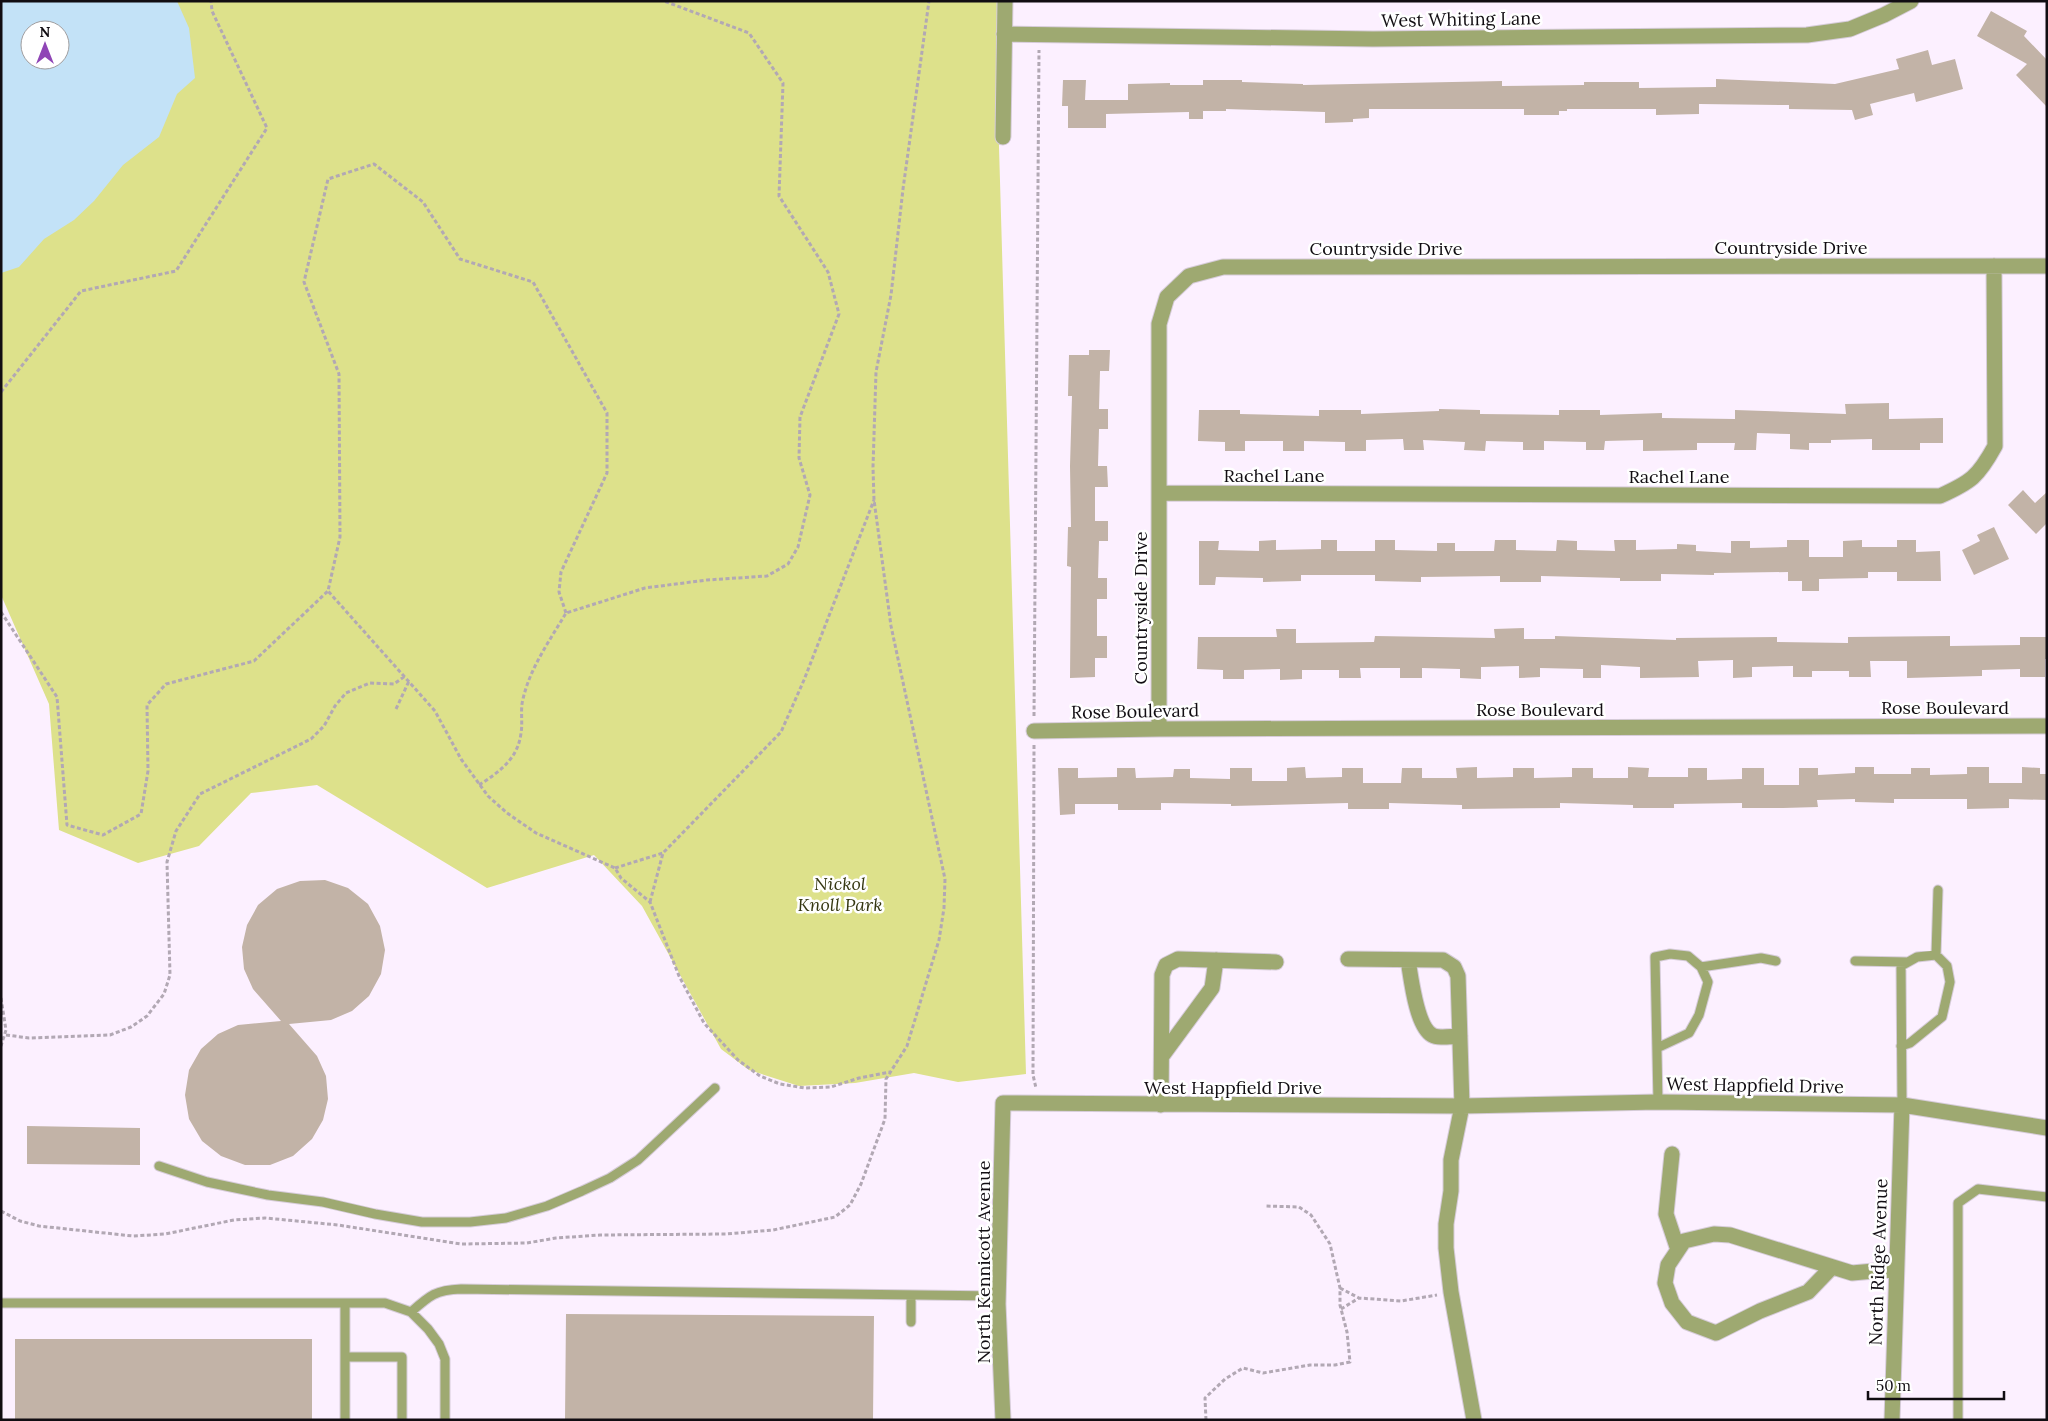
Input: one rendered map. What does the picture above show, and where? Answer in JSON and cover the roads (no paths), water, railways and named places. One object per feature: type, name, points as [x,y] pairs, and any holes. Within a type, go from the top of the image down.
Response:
[{"type":"street","points":[[1003,137],[1005,1]]},
{"type":"street","name":"West Whiting Lane","points":[[1004,34],[1373,39],[1808,35],[1850,29],[1911,1]]},
{"type":"street","name":"Rachel Lane","points":[[1159,493],[1940,496],[1967,484],[1982,470],[1995,446],[1994,266]]},
{"type":"street","name":"Countryside Drive","points":[[1159,729],[1159,324],[1167,297],[1189,276],[1223,267],[2047,266]]},
{"type":"street","name":"Rose Boulevard","points":[[1034,731],[2047,726]]},
{"type":"street","points":[[1161,1105],[1162,975],[1166,965],[1178,959],[1276,962]]},
{"type":"street","points":[[1348,959],[1443,960],[1454,967],[1458,976],[1462,1106],[1451,1160],[1451,1191],[1446,1224],[1447,1258],[1451,1292],[1474,1420]]},
{"type":"street","points":[[1162,1056],[1212,988],[1216,960]]},
{"type":"street","points":[[1408,960],[1417,1006],[1425,1026],[1432,1034],[1444,1037],[1460,1036]]},
{"type":"street","name":"West Happfield Drive","points":[[1003,1104],[1462,1106],[1658,1102],[1902,1105],[2047,1128]]},
{"type":"street","name":"North Kennicott Avenue","points":[[1003,1104],[998,1296],[1003,1420]]},
{"type":"street","name":"North Ridge Avenue","points":[[1892,1420],[1902,1105]]},
{"type":"street","points":[[1672,1154],[1666,1214],[1678,1250]]},
{"type":"street","points":[[1832,1267],[1808,1292],[1760,1311],[1716,1333],[1687,1322],[1672,1303],[1665,1283],[1668,1265],[1684,1241],[1714,1234],[1730,1235],[1852,1273],[1896,1269]]},
{"type":"lane","points":[[1901,1046],[1910,1043],[1942,1017],[1950,982],[1947,966],[1936,955],[1938,890]]},
{"type":"lane","points":[[1657,1048],[1689,1033],[1698,1015],[1708,982],[1701,967],[1688,956],[1670,954],[1655,957],[1658,1102]]},
{"type":"lane","points":[[1902,1105],[1901,966],[1917,957],[1936,955]]},
{"type":"lane","points":[[1701,967],[1761,958],[1776,961]]},
{"type":"lane","points":[[1855,961],[1908,962]]},
{"type":"lane","points":[[159,1166],[206,1182],[268,1195],[323,1202],[422,1222],[470,1222],[506,1218],[573,1195],[617,1174],[638,1160],[715,1088]]},
{"type":"lane","points":[[1958,1420],[1958,1203],[1978,1189],[2047,1197]]},
{"type":"lane","points":[[411,1312],[429,1296],[446,1289],[998,1296]]},
{"type":"lane","points":[[911,1295],[911,1322]]},
{"type":"lane","points":[[1,1302],[384,1303],[411,1312],[428,1329],[439,1344],[445,1359],[445,1420]]},
{"type":"lane","points":[[345,1303],[345,1420]]},
{"type":"lane","points":[[345,1356],[402,1356],[402,1420]]},
{"type":"water","points":[[1,1],[177,1],[189,28],[195,78],[177,94],[159,137],[123,165],[94,201],[74,220],[44,239],[19,267],[1,273]]},
{"type":"park label","name":"Nickol Knoll Park","points":[[840,893]]}]
